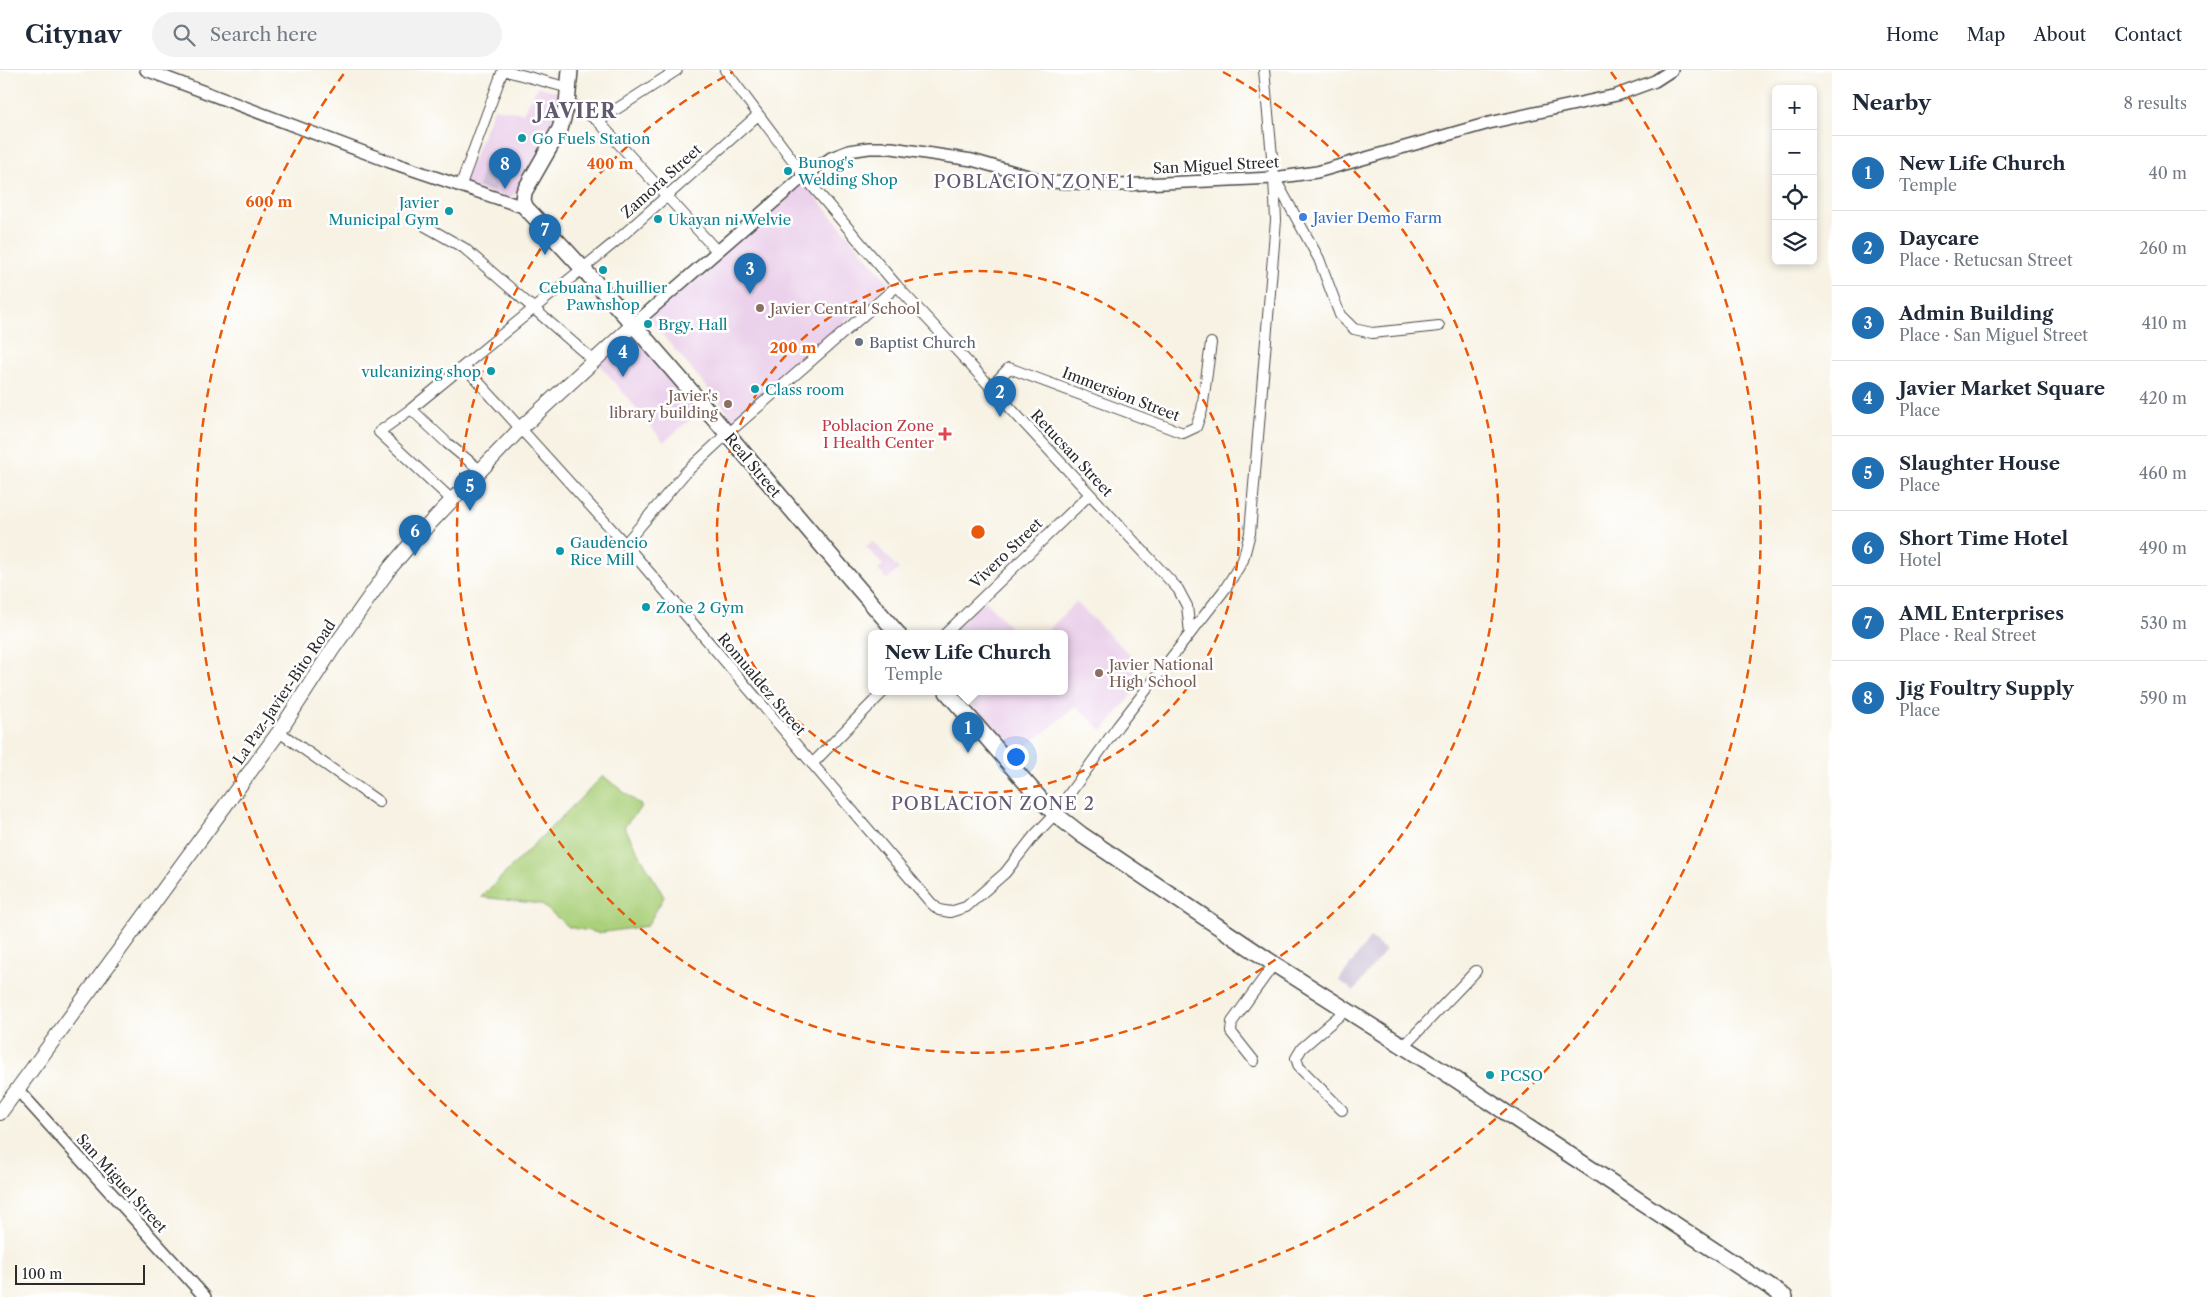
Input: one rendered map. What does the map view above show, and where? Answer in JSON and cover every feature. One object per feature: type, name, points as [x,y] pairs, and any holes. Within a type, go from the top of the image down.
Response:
[{"type":"main road","points":[[526,208],[523,201],[524,192],[560,129],[567,104],[570,70]]},
{"type":"main road","name":"Real Street","points":[[526,208],[584,268],[895,630]]},
{"type":"main road","name":"La Paz-Javier-Bito Road","points":[[0,1113],[279,732],[337,643],[390,568],[521,428],[633,325]]},
{"type":"main road","points":[[950,695],[1055,814],[1082,835],[1274,964],[1404,1046],[1785,1297]]},
{"type":"street","points":[[146,70],[460,187],[526,208]]},
{"type":"street","points":[[460,187],[503,70],[569,88]]},
{"type":"street","points":[[598,121],[677,70]]},
{"type":"street","name":"Retucsan Street","points":[[725,70],[804,176],[897,286],[1089,495],[1178,588],[1187,606],[1190,633]]},
{"type":"street","points":[[1055,814],[1118,726],[1239,570],[1249,540],[1276,220],[1264,70]]},
{"type":"street","name":"San Miguel Street","points":[[633,325],[804,176],[831,158],[849,151],[869,148],[892,148],[972,160],[1048,182],[1120,185],[1274,178],[1317,172],[1489,123],[1617,95],[1655,80],[1672,70]]},
{"type":"street","points":[[567,104],[576,106],[598,121],[717,251]]},
{"type":"street","name":"Zamora Street","points":[[533,308],[584,268],[758,115]]},
{"type":"street","points":[[1274,178],[1319,259],[1340,315],[1354,329],[1372,333],[1439,326]]},
{"type":"street","points":[[425,226],[464,248],[593,360]]},
{"type":"street","points":[[624,544],[685,473],[897,286]]},
{"type":"street","points":[[452,500],[379,432],[411,409],[533,308]]},
{"type":"street","name":"Immersion Street","points":[[990,388],[1010,368],[1183,433],[1196,427],[1202,410],[1211,343]]},
{"type":"street","name":"Romualdez Street","points":[[464,366],[624,544],[838,797],[931,903],[940,910],[950,912],[966,907],[1005,873],[1038,831],[1055,814]]},
{"type":"street","points":[[411,409],[447,443],[480,470]]},
{"type":"street","name":"Vivero Street","points":[[949,630],[1089,495]]},
{"type":"street","points":[[812,764],[881,695]]},
{"type":"street","points":[[279,732],[379,802]]},
{"type":"street","points":[[1254,1061],[1231,1032],[1232,1022],[1274,964]]},
{"type":"street","points":[[1404,1046],[1476,971]]},
{"type":"street","points":[[1342,1110],[1299,1067],[1296,1058],[1302,1048],[1347,1009]]},
{"type":"street","name":"San Miguel Street","points":[[17,1089],[206,1297]]},
{"type":"shaded area","points":[[538,86],[563,94],[559,117],[518,191],[511,197],[504,198],[463,184],[494,108],[523,113]]},
{"type":"shaded area","points":[[483,169],[499,176],[494,192],[478,187]]},
{"type":"shaded area","name":"Javier Central School","points":[[803,182],[889,283],[735,420],[648,318]]},
{"type":"shaded area","points":[[633,329],[701,410],[664,442],[596,360]]},
{"type":"shaded area","points":[[873,541],[899,569],[887,580],[878,570],[883,565],[866,547]]},
{"type":"shaded area","points":[[985,600],[1012,630],[951,630]]},
{"type":"shaded area","name":"Javier National High School","points":[[1076,602],[1132,657],[1136,689],[1103,731],[1076,706],[1015,756],[962,695],[1068,695],[1068,630],[1048,630]]},
{"type":"shaded area","points":[[1370,938],[1386,950],[1354,991],[1339,980]]},
{"type":"green space","points":[[603,776],[642,806],[624,827],[664,897],[647,926],[599,933],[569,927],[541,904],[481,897]]},
{"type":"place","name":"Go Fuels Station","points":[[522,138]]},
{"type":"place","name":"Bunog's Welding Shop","points":[[788,171]]},
{"type":"place","name":"Jig Foultry Supply","points":[[505,189]]},
{"type":"place","name":"Javier Municipal Gym","points":[[449,211]]},
{"type":"place","name":"Javier Demo Farm","points":[[1303,217]]},
{"type":"place","name":"Ukayan ni Welvie","points":[[658,219]]},
{"type":"place","name":"AML Enterprises","points":[[545,255]]},
{"type":"place","name":"Cebuana Lhuillier Pawnshop","points":[[603,270]]},
{"type":"place","name":"Admin Building","points":[[750,294]]},
{"type":"place","name":"Javier Central School","points":[[760,308]]},
{"type":"place","name":"Brgy. Hall","points":[[648,324]]},
{"type":"place","name":"Baptist Church","points":[[859,342]]},
{"type":"place","name":"vulcanizing shop","points":[[491,371]]},
{"type":"place","name":"Javier Market Square","points":[[623,377]]},
{"type":"place","name":"Class room","points":[[755,389]]},
{"type":"place","name":"Javier's library building","points":[[728,404]]},
{"type":"place","name":"Daycare","points":[[1000,417]]},
{"type":"place","name":"Poblacion Zone I Health Center","points":[[945,434]]},
{"type":"place","name":"Slaughter House","points":[[470,511]]},
{"type":"place","name":"Gaudencio Rice Mill","points":[[560,551]]},
{"type":"place","name":"Short Time Hotel","points":[[415,556]]},
{"type":"place","name":"Zone 2 Gym","points":[[646,607]]},
{"type":"place","name":"Javier National High School","points":[[1099,673]]},
{"type":"place","name":"New Life Church","points":[[968,753]]},
{"type":"place","name":"PCSO","points":[[1490,1075]]},
{"type":"district","name":"JAVIER","points":[[576,111]]},
{"type":"district","name":"POBLACION ZONE 1","points":[[1034,182]]},
{"type":"district","name":"POBLACION ZONE 2","points":[[993,804]]}]
